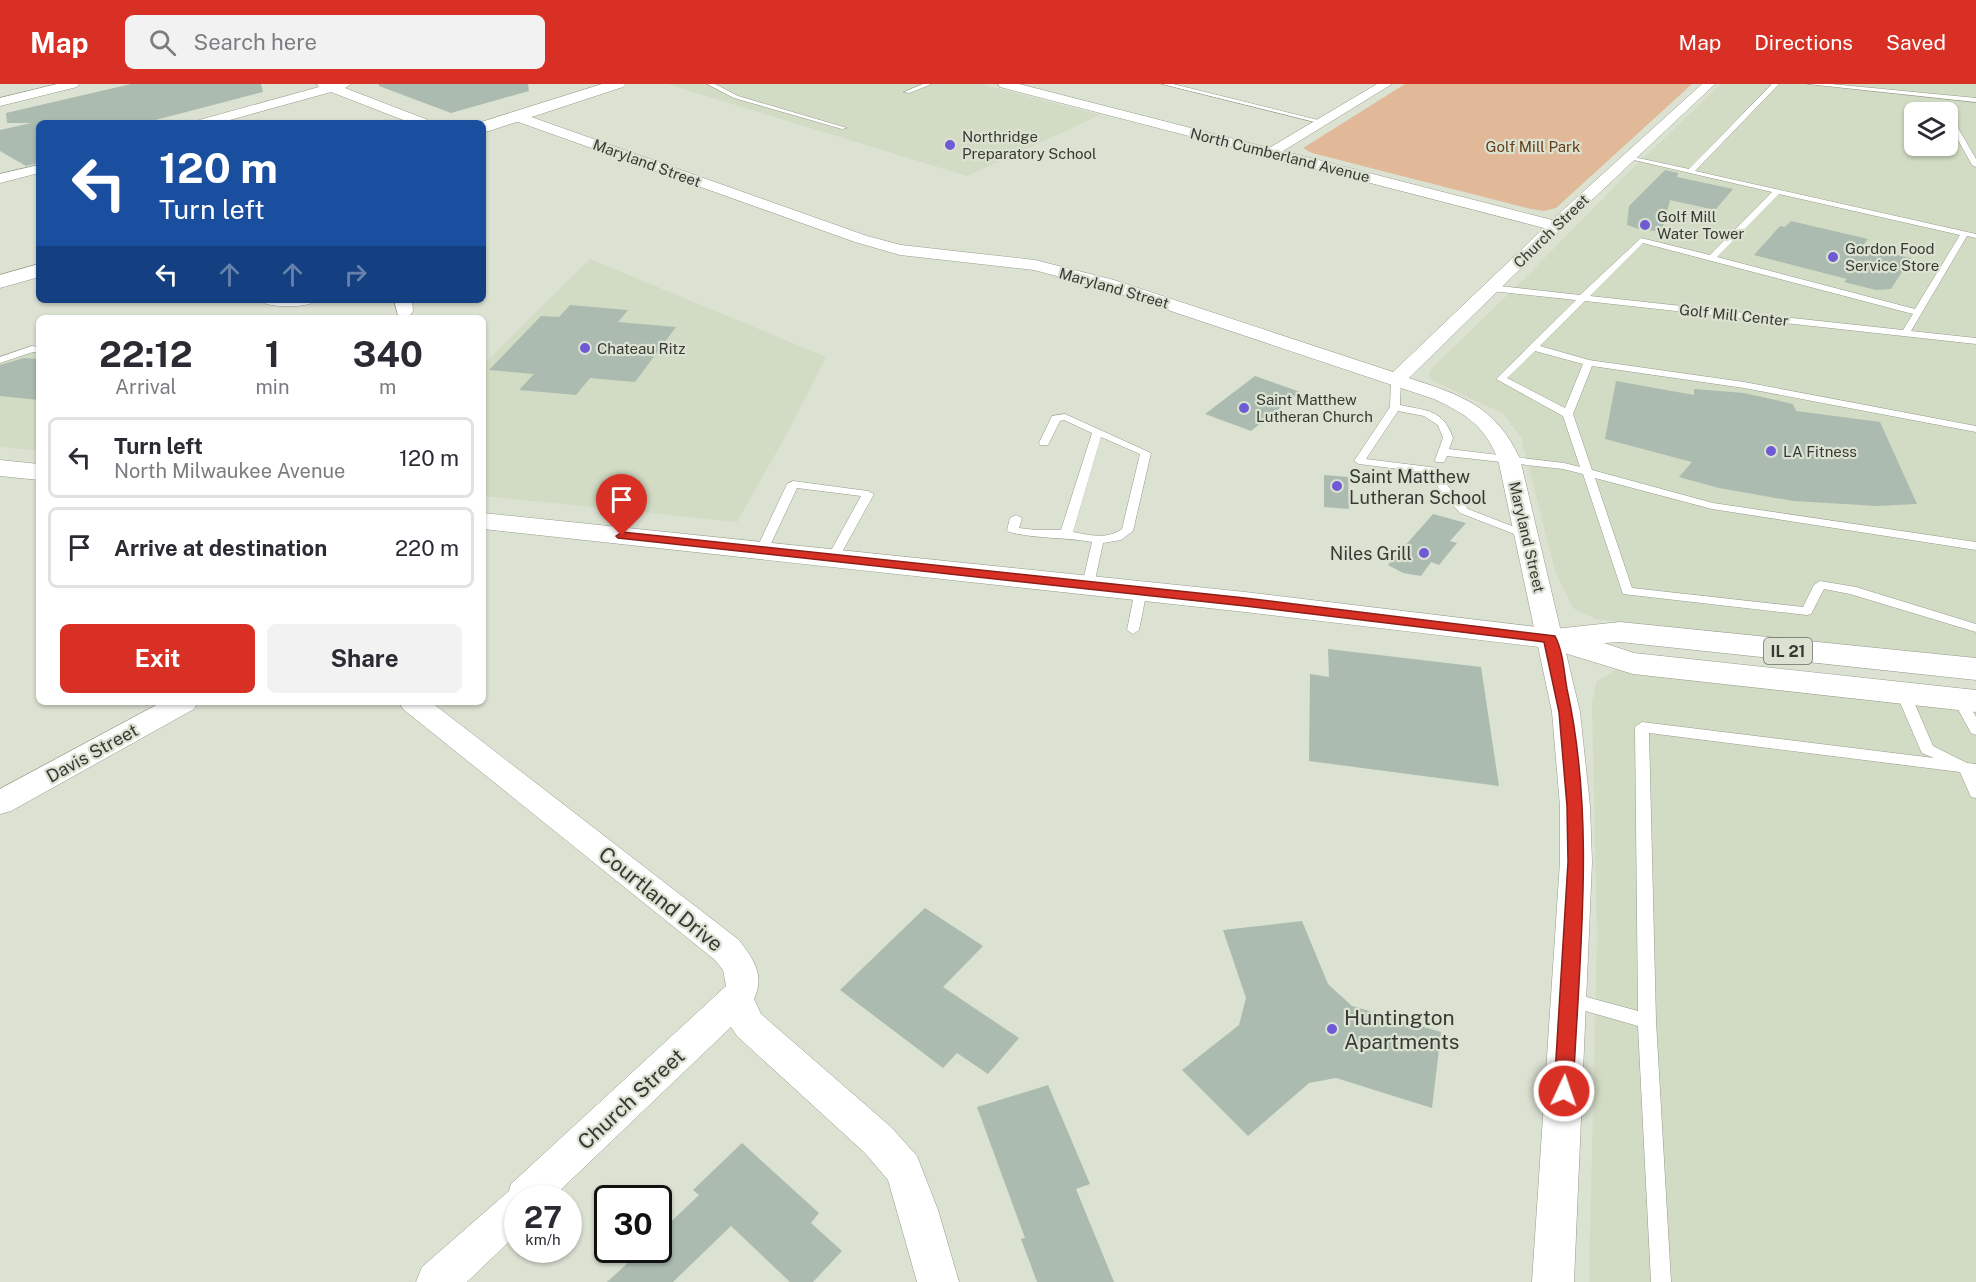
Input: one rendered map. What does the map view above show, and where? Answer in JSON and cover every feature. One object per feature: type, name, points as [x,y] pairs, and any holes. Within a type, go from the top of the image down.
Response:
[{"type":"main road","points":[[486,126],[618,84]]},
{"type":"main road","points":[[0,282],[36,271]]},
{"type":"main road","points":[[0,468],[36,472]]},
{"type":"main road","name":"IL 21","points":[[486,521],[1141,590],[1550,639],[1634,663],[1968,701]]},
{"type":"main road","name":"IL 21","points":[[1550,639],[1620,632],[1976,669]]},
{"type":"street","points":[[25,84],[41,92]]},
{"type":"street","points":[[0,102],[73,84]]},
{"type":"street","points":[[214,120],[327,86],[345,84]]},
{"type":"street","name":"North Cumberland Avenue","points":[[1004,84],[1555,226]]},
{"type":"street","name":"Church Street","points":[[1396,380],[1555,226],[1709,84]]},
{"type":"street","points":[[327,86],[415,120]]},
{"type":"street","points":[[1357,86],[1381,87]]},
{"type":"street","points":[[1270,153],[1381,87]]},
{"type":"street","name":"Maryland Street","points":[[515,116],[861,239],[900,250],[1035,265],[1108,284],[1396,380],[1467,407],[1489,422],[1501,439],[1509,459],[1550,639],[1566,712],[1575,806],[1576,862],[1553,1282]]},
{"type":"street","points":[[0,179],[36,170]]},
{"type":"street","name":"Davis Street","points":[[0,803],[179,705]]},
{"type":"street","name":"Courtland Drive","points":[[417,705],[727,951],[738,966],[743,986],[737,999]]},
{"type":"street","points":[[737,999],[741,1013],[749,1025],[878,1140],[903,1169],[918,1210],[938,1282]]},
{"type":"street","name":"Church Street","points":[[539,1185],[737,999]]},
{"type":"street","points":[[437,1282],[504,1219]]},
{"type":"lane","points":[[710,84],[736,97],[844,128]]},
{"type":"lane","points":[[721,89],[735,84]]},
{"type":"lane","points":[[907,92],[929,84]]},
{"type":"lane","points":[[1165,84],[1323,122]]},
{"type":"lane","points":[[1690,172],[1776,84]]},
{"type":"lane","points":[[1811,84],[1976,100]]},
{"type":"lane","points":[[1937,96],[1941,102]]},
{"type":"lane","points":[[1958,133],[1976,165]]},
{"type":"lane","points":[[1629,158],[1976,236]]},
{"type":"lane","points":[[1711,259],[1778,191]]},
{"type":"lane","points":[[1905,334],[1965,233]]},
{"type":"lane","points":[[1568,414],[1501,379],[1641,240],[1917,312]]},
{"type":"lane","name":"Golf Mill Center","points":[[1491,288],[1976,341]]},
{"type":"lane","points":[[1533,347],[1588,363],[1744,385],[1976,429]]},
{"type":"lane","points":[[0,360],[36,350]]},
{"type":"lane","points":[[1588,363],[1568,414],[1627,591],[1807,611],[1820,585],[1852,590],[1976,628]]},
{"type":"lane","points":[[1396,380],[1395,407],[1359,461],[1434,470]]},
{"type":"lane","points":[[1395,407],[1427,414],[1443,423],[1448,438],[1444,452],[1434,470]]},
{"type":"lane","points":[[1016,518],[1013,530],[1020,533],[1066,534],[1098,540],[1117,538],[1127,531],[1146,453],[1074,420],[1058,417],[1044,443]]},
{"type":"lane","points":[[1066,534],[1098,431]]},
{"type":"lane","points":[[1444,452],[1586,470],[1712,506],[1976,546]]},
{"type":"lane","points":[[1434,470],[1443,487],[1464,511],[1526,535]]},
{"type":"lane","points":[[762,550],[793,484],[868,494],[833,558]]},
{"type":"lane","points":[[1088,585],[1098,540]]},
{"type":"lane","points":[[1133,630],[1141,590]]},
{"type":"lane","points":[[1903,693],[1928,749],[1972,766]]},
{"type":"lane","points":[[1968,701],[1976,730]]},
{"type":"lane","points":[[1661,1282],[1647,1021],[1642,727],[1972,766]]},
{"type":"lane","points":[[1972,766],[1976,793]]},
{"type":"lane","points":[[1568,999],[1647,1021]]},
{"type":"shaded area","name":"Northridge Preparatory School","points":[[667,84],[980,84],[1100,115],[967,176]]},
{"type":"shaded area","points":[[1721,84],[1976,84],[1976,660],[1597,619],[1573,608],[1555,571],[1521,437],[1502,413],[1431,380],[1429,374],[1431,369],[1628,173]]},
{"type":"shaded area","points":[[590,259],[826,357],[791,426],[737,522],[486,496],[486,362]]},
{"type":"shaded area","points":[[36,345],[36,451],[0,447],[0,357]]},
{"type":"shaded area","points":[[1616,670],[1976,711],[1976,1282],[1589,1282],[1597,937],[1592,702],[1597,681]]},
{"type":"green space","name":"Golf Mill Park","points":[[1405,84],[1692,84],[1556,208],[1544,211],[1312,153],[1303,148]]},
{"type":"building","points":[[131,84],[261,84],[263,92],[156,120],[36,120],[36,164],[26,166],[0,151],[0,130],[31,123],[7,123],[6,113]]},
{"type":"building","points":[[379,84],[528,84],[529,91],[451,113],[379,86]]},
{"type":"building","points":[[1665,170],[1678,173],[1677,177],[1733,189],[1715,210],[1670,200],[1662,231],[1642,230],[1627,225],[1629,206]]},
{"type":"building","name":"Gordon Food Service Store","points":[[1791,221],[1868,239],[1862,247],[1911,258],[1891,289],[1876,290],[1844,282],[1847,279],[1754,255],[1780,226],[1785,227]]},
{"type":"building","name":"Chateau Ritz","points":[[570,305],[628,310],[618,322],[676,327],[635,382],[590,378],[576,395],[519,390],[534,374],[489,370],[541,316],[559,317]]},
{"type":"building","points":[[24,358],[36,359],[36,400],[0,396],[0,365]]},
{"type":"building","name":"Saint Matthew Lutheran Church","points":[[1255,376],[1300,392],[1251,431],[1205,414]]},
{"type":"building","name":"LA Fitness","points":[[1616,381],[1694,395],[1694,389],[1744,393],[1793,404],[1796,411],[1880,422],[1917,504],[1878,506],[1793,501],[1719,488],[1679,477],[1692,462],[1605,439]]},
{"type":"building","points":[[1324,475],[1348,477],[1349,509],[1324,507]]},
{"type":"building","name":"Niles Grill","points":[[1433,514],[1466,523],[1450,541],[1457,543],[1439,565],[1431,562],[1421,576],[1403,573],[1388,565]]},
{"type":"building","points":[[1328,649],[1481,667],[1499,786],[1309,761],[1310,674],[1329,677]]},
{"type":"building","points":[[925,908],[983,946],[943,987],[1019,1038],[988,1074],[957,1053],[943,1068],[840,990]]},
{"type":"building","name":"Huntington Apartments","points":[[1302,921],[1328,984],[1352,1006],[1441,1032],[1432,1108],[1336,1078],[1309,1083],[1248,1136],[1182,1070],[1239,1025],[1246,998],[1223,930]]},
{"type":"building","points":[[1048,1085],[1090,1184],[1076,1189],[1114,1282],[1037,1282],[1021,1239],[1025,1238],[977,1107]]},
{"type":"building","points":[[742,1143],[819,1213],[811,1223],[842,1251],[813,1282],[790,1282],[731,1226],[673,1282],[607,1282],[628,1263],[672,1263],[672,1221],[699,1195],[693,1190]]},
{"type":"place","name":"Northridge Preparatory School","points":[[950,145]]},
{"type":"place","name":"Golf Mill Water Tower","points":[[1645,225]]},
{"type":"place","name":"Gordon Food Service Store","points":[[1833,257]]},
{"type":"place","name":"Chateau Ritz","points":[[585,348]]},
{"type":"place","name":"Saint Matthew Lutheran Church","points":[[1244,408]]},
{"type":"place","name":"LA Fitness","points":[[1771,451]]},
{"type":"place","name":"Saint Matthew Lutheran School","points":[[1337,486]]},
{"type":"place","name":"Niles Grill","points":[[1424,553]]},
{"type":"place","name":"Huntington Apartments","points":[[1332,1029]]},
{"type":"route","points":[[622,536],[1245,602],[1550,639],[1566,712],[1575,806],[1576,862],[1564,1091]]}]
